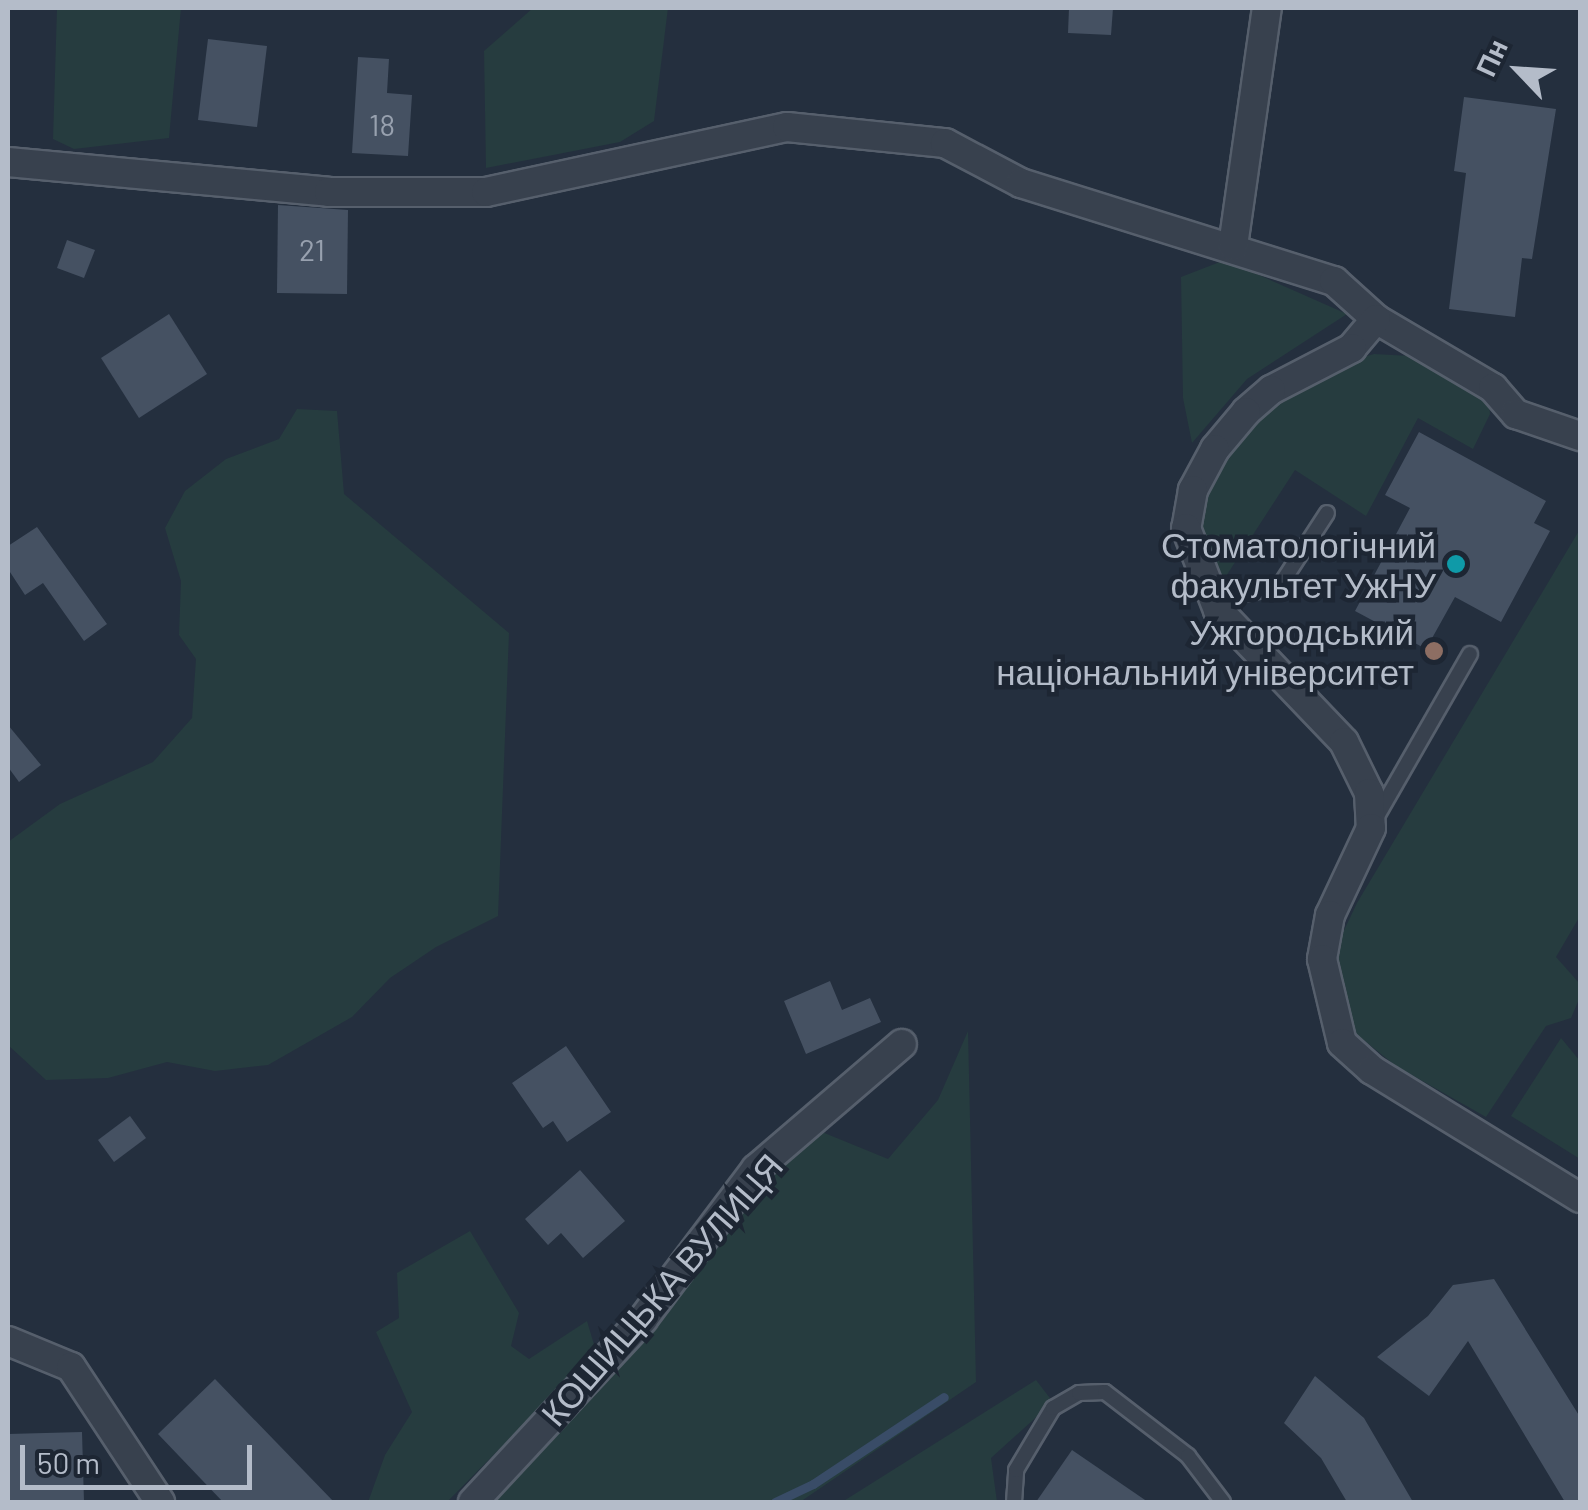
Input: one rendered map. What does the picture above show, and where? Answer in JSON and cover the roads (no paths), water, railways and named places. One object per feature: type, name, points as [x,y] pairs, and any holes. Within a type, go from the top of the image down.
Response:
[{"type":"street","points":[[1232,246],[1267,8]]},
{"type":"street","points":[[8,162],[329,192],[486,192],[788,128],[945,143],[1020,183],[1232,246],[1334,282],[1376,319],[1493,388],[1516,414],[1580,436]]},
{"type":"street","points":[[1376,319],[1352,348],[1271,390],[1215,449],[1193,490],[1186,528],[1218,610],[1344,742],[1369,793],[1370,828],[1330,915],[1322,959],[1334,1031],[1372,1070],[1580,1198]]},
{"type":"street","name":"КОШИЦЬКА ВУЛИЦЯ","points":[[472,1502],[643,1319],[756,1169],[902,1044]]},
{"type":"street","points":[[8,1341],[22,1342],[71,1367],[160,1502]]},
{"type":"lane","points":[[1218,610],[1240,595],[1279,588],[1326,513]]},
{"type":"lane","points":[[1370,828],[1470,654]]},
{"type":"lane","points":[[1014,1502],[1016,1470],[1053,1408],[1079,1393],[1105,1392],[1188,1456],[1223,1502]]},
{"type":"waterway","points":[[775,1502],[813,1484],[944,1397]]},
{"type":"place","name":"Стоматологічний факультет УжНУ","points":[[1456,564]]},
{"type":"place","name":"Ужгородський національний університет","points":[[1434,651]]}]
